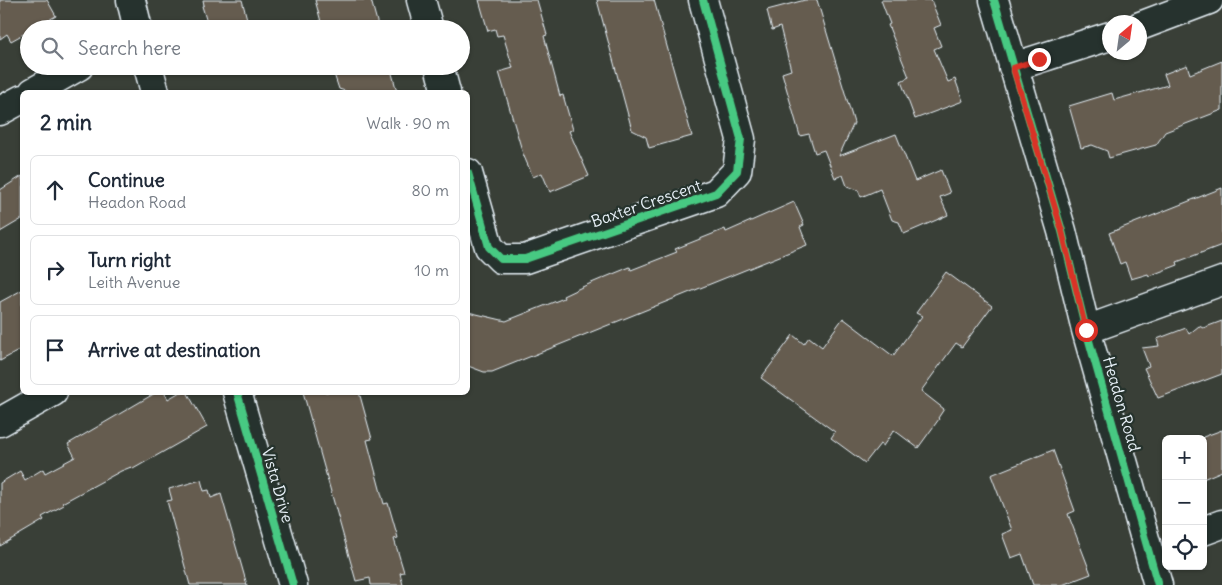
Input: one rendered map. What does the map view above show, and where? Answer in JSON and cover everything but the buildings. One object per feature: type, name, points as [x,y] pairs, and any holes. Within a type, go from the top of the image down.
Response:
[{"type":"street","points":[[131,0],[136,20]]},
{"type":"street","points":[[421,0],[426,20]]},
{"type":"street","name":"Baxter Crescent","points":[[470,183],[489,247],[501,259],[525,259],[716,193],[737,171],[741,139],[703,0]]},
{"type":"street","name":"Headon Road","points":[[994,0],[1062,231],[1086,330],[1158,549],[1158,585]]},
{"type":"street","points":[[1147,23],[1209,0]]},
{"type":"street","points":[[1013,68],[1102,39]]},
{"type":"street","points":[[37,90],[64,75]]},
{"type":"street","points":[[150,75],[154,90]]},
{"type":"street","points":[[441,75],[445,90]]},
{"type":"street","points":[[0,112],[20,100]]},
{"type":"street","points":[[1086,330],[1222,281]]},
{"type":"street","points":[[0,422],[48,395]]},
{"type":"street","name":"Vista Drive","points":[[238,395],[293,585]]},
{"type":"street","points":[[1207,530],[1222,524]]},
{"type":"cycle path","points":[[470,180],[489,247],[501,259],[525,259],[716,193],[737,171],[741,139],[703,0]]},
{"type":"cycle path","points":[[994,0],[1062,231],[1086,330],[1158,585]]},
{"type":"cycle path","points":[[238,395],[293,585]]},
{"type":"route","points":[[1039,59],[1013,68],[1062,231],[1086,330]]}]
